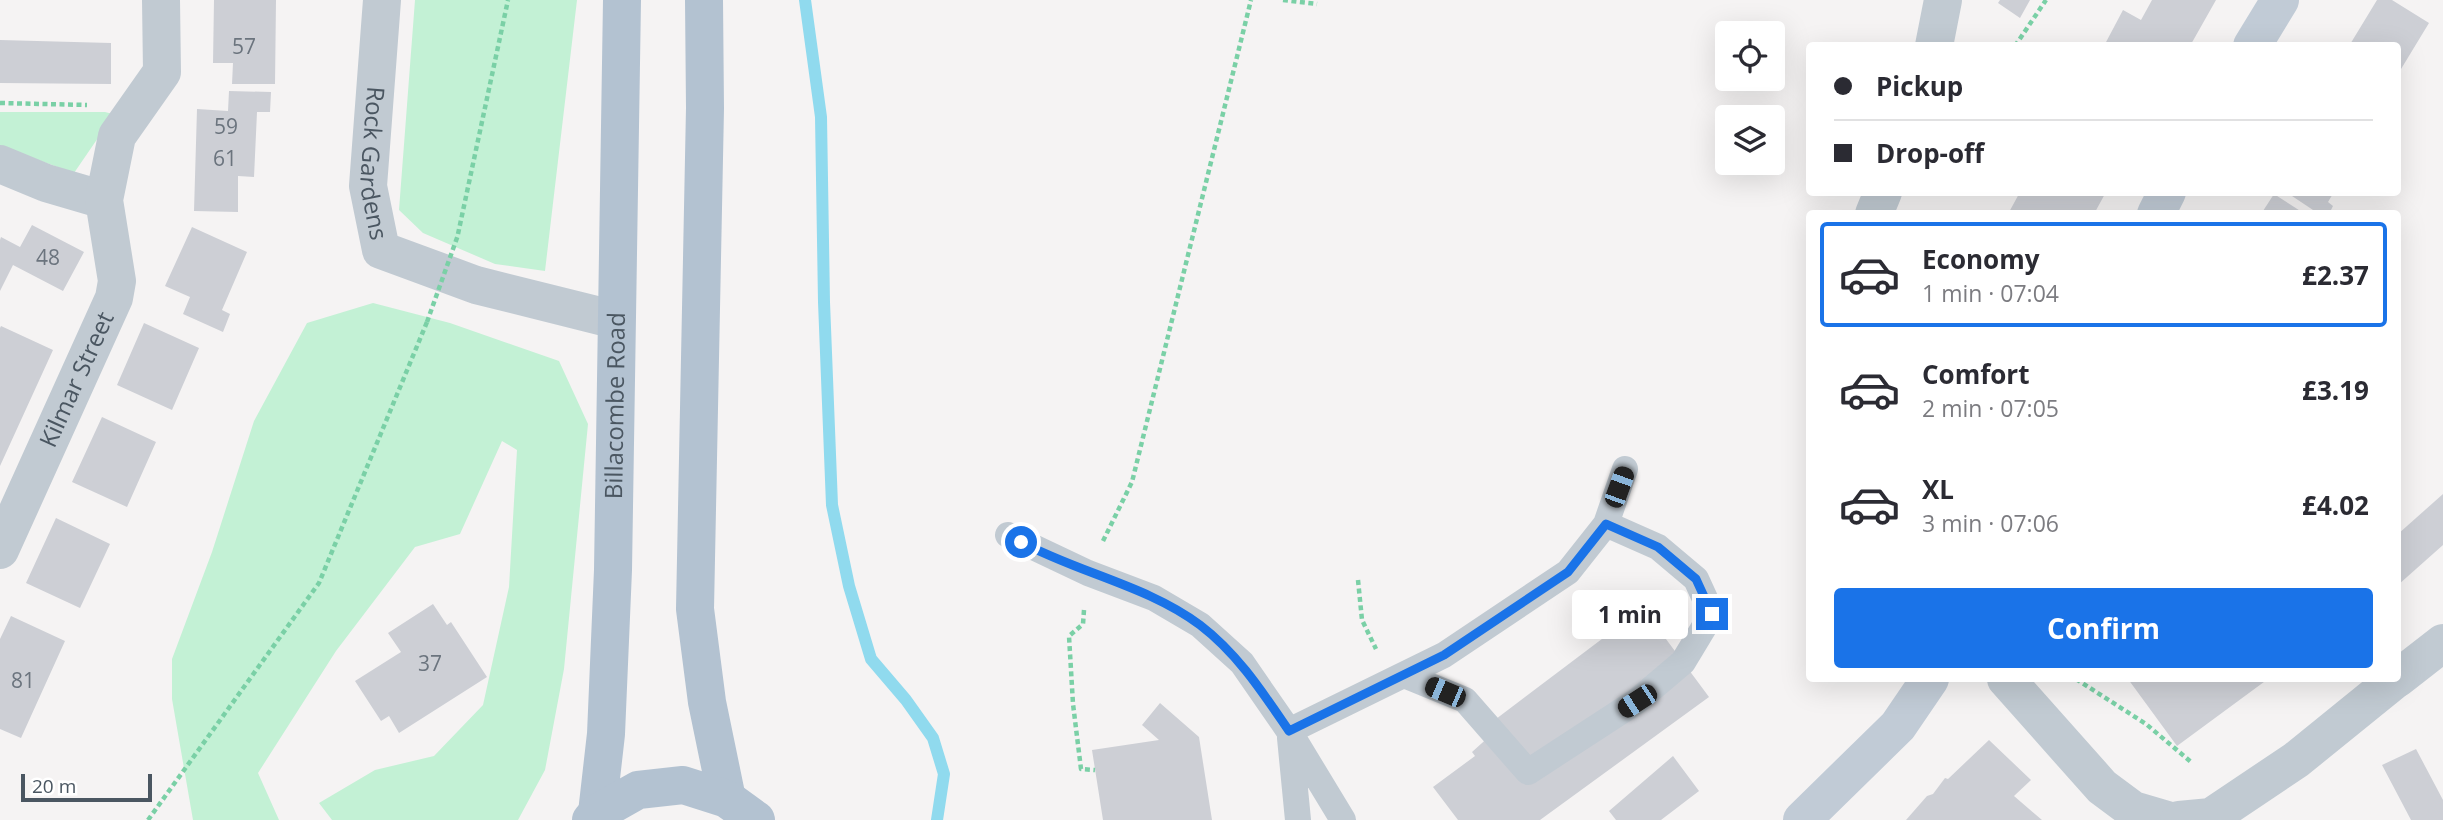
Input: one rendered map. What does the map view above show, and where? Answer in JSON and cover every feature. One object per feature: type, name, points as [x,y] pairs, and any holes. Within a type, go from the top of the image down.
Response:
[{"type":"main road","name":"Billacombe Road","points":[[594,816],[606,734],[611,621],[622,0]]},
{"type":"main road","points":[[704,0],[705,121],[695,609],[707,702],[742,809]]},
{"type":"main road","points":[[594,816],[638,790],[683,785],[742,809]]},
{"type":"street","name":"Kilmar Street","points":[[0,550],[114,299],[117,281],[104,200],[117,136],[162,72],[161,0]]},
{"type":"street","name":"Rock Gardens","points":[[382,0],[368,186],[381,250],[476,285],[616,320]]},
{"type":"street","points":[[1935,42],[1943,0]]},
{"type":"street","points":[[2254,42],[2280,0]]},
{"type":"street","points":[[0,164],[46,183],[104,200]]},
{"type":"street","points":[[2401,676],[2441,650]]},
{"type":"street","points":[[1802,820],[1898,726],[1928,682]]},
{"type":"street","points":[[2009,682],[2102,787],[2133,810],[2164,819],[2211,817],[2295,760],[2393,682]]},
{"type":"lane","points":[[1289,731],[1444,655],[1568,572],[1606,524],[1625,469]]},
{"type":"lane","points":[[1398,678],[1465,700],[1528,772],[1637,701],[1683,662],[1712,614],[1696,579],[1658,547],[1606,524]]},
{"type":"lane","points":[[1008,535],[1088,573],[1154,598],[1200,625],[1242,663],[1289,731],[1343,820]]},
{"type":"lane","points":[[1289,731],[1298,820]]},
{"type":"path","points":[[148,820],[318,583],[427,322],[458,235],[508,0]]},
{"type":"path","points":[[1095,770],[1081,769],[1073,704],[1069,636],[1083,624],[1088,573],[1132,482],[1251,0]]},
{"type":"path","points":[[1283,0],[1318,4]]},
{"type":"path","points":[[2018,42],[2046,0]]},
{"type":"path","points":[[0,103],[118,106],[133,113]]},
{"type":"path","points":[[1358,580],[1362,620],[1398,678]]},
{"type":"path","points":[[2081,682],[2146,724],[2191,762]]},
{"type":"green space","points":[[415,0],[577,0],[545,271],[495,264],[423,233],[399,210]]},
{"type":"green space","points":[[0,112],[105,112],[113,116],[74,173],[0,146]]},
{"type":"green space","points":[[373,303],[450,323],[559,361],[588,424],[564,669],[545,770],[518,820],[332,820],[319,803],[375,770],[434,756],[483,705],[509,587],[517,450],[502,441],[460,534],[415,547],[336,651],[258,773],[279,820],[193,820],[172,699],[172,659],[212,552],[254,421],[307,323]]},
{"type":"building","points":[[214,0],[276,0],[275,84],[232,84],[233,63],[213,63]]},
{"type":"building","points":[[2000,0],[2030,0],[2020,18],[1998,3]]},
{"type":"building","points":[[2152,0],[2216,0],[2192,42],[2106,42],[2123,10],[2141,20]]},
{"type":"building","points":[[2377,0],[2392,0],[2429,23],[2401,69],[2401,42],[2351,42]]},
{"type":"building","points":[[0,40],[111,43],[111,84],[0,83]]},
{"type":"building","points":[[229,91],[271,92],[270,112],[257,112],[254,177],[238,176],[238,212],[194,211],[197,109],[228,111]]},
{"type":"building","points":[[2018,196],[2104,196],[2096,210],[2010,210]]},
{"type":"building","points":[[2273,196],[2277,196],[2299,210],[2264,210]]},
{"type":"building","points":[[2292,196],[2332,196],[2328,202],[2333,206],[2331,210],[2313,210]]},
{"type":"building","points":[[32,225],[84,252],[63,291],[13,265],[0,291],[1,237],[20,247]]},
{"type":"building","points":[[192,227],[247,252],[222,310],[230,314],[223,332],[183,314],[190,297],[165,286]]},
{"type":"building","points":[[144,323],[199,348],[172,410],[117,385]]},
{"type":"building","points":[[1,326],[53,350],[0,466],[0,328]]},
{"type":"building","points":[[102,417],[156,442],[127,507],[72,482]]},
{"type":"building","points":[[2443,494],[2443,545],[2401,582],[2401,531]]},
{"type":"building","points":[[56,518],[110,544],[80,608],[26,583]]},
{"type":"building","points":[[433,604],[447,625],[451,622],[487,677],[399,733],[389,716],[381,721],[355,681],[401,652],[388,633]]},
{"type":"building","points":[[1643,608],[1709,697],[1540,820],[1458,820],[1433,787],[1475,756],[1472,752],[1502,725],[1496,719]]},
{"type":"building","points":[[11,616],[65,641],[21,738],[0,729],[0,639]]},
{"type":"building","points":[[2130,682],[2264,682],[2177,746]]},
{"type":"building","points":[[1160,703],[1199,737],[1212,820],[1103,820],[1092,750],[1159,740],[1142,725]]},
{"type":"building","points":[[1989,740],[2031,780],[2014,796],[2042,820],[1906,820],[1945,778],[1948,779]]},
{"type":"building","points":[[2416,749],[2443,800],[2443,820],[2411,820],[2382,765]]},
{"type":"building","points":[[1673,756],[1699,791],[1661,820],[1616,820],[1609,811]]},
{"type":"waterway","points":[[805,0],[821,117],[824,302],[832,505],[849,586],[871,659],[906,700],[933,738],[944,774],[937,820]]},
{"type":"route","points":[[1021,542],[1088,573],[1154,598],[1200,625],[1242,663],[1289,731],[1444,655],[1568,572],[1606,524],[1658,547],[1696,579],[1712,614]]}]
